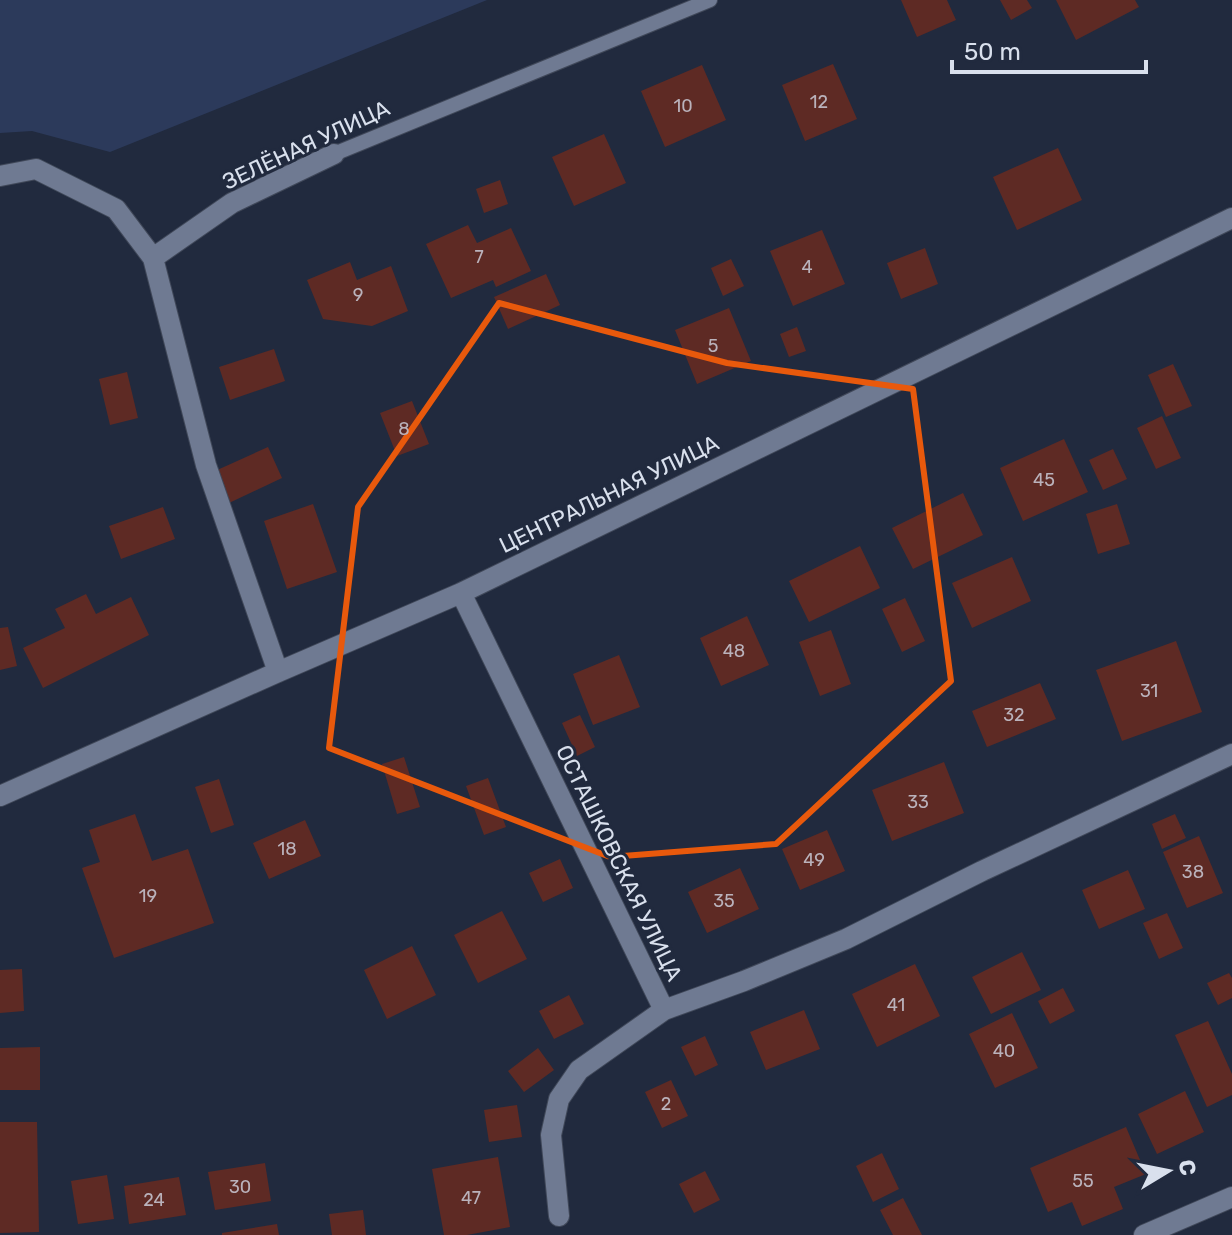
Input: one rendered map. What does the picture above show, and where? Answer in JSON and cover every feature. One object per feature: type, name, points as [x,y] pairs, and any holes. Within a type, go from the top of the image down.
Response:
[{"type":"street","name":"ЗЕЛЁНАЯ УЛИЦА","points":[[153,258],[232,203],[334,154]]},
{"type":"street","points":[[0,176],[36,169],[116,209],[153,258],[206,465],[278,672]]},
{"type":"street","name":"ЦЕНТРАЛЬНАЯ УЛИЦА","points":[[0,796],[461,593],[1232,218]]},
{"type":"street","name":"ОСТАШКОВСКАЯ УЛИЦА","points":[[461,593],[664,1010],[579,1070],[559,1099],[551,1135],[559,1216]]},
{"type":"street","points":[[664,1010],[846,939],[982,871],[1232,754]]},
{"type":"street","points":[[1144,1235],[1232,1197]]},
{"type":"lane","name":"ЗЕЛЁНАЯ УЛИЦА","points":[[334,154],[710,0]]},
{"type":"highlighted area","points":[[499,303],[727,363],[913,389],[951,681],[776,844],[610,857],[329,748],[358,507]]},
{"type":"shaded area","points":[[0,0],[487,0],[110,152],[32,131],[0,133]]},
{"type":"building","points":[[901,0],[947,0],[956,20],[917,37]]},
{"type":"building","points":[[1000,0],[1027,0],[1032,8],[1011,20]]},
{"type":"building","points":[[1056,0],[1135,0],[1139,7],[1076,40]]},
{"type":"building","points":[[833,64],[857,119],[805,141],[782,85]]},
{"type":"building","points":[[702,65],[726,120],[665,147],[641,91]]},
{"type":"building","points":[[604,134],[626,183],[574,206],[552,157]]},
{"type":"building","points":[[1058,148],[1082,200],[1017,230],[993,177]]},
{"type":"building","points":[[500,180],[508,204],[484,213],[476,189]]},
{"type":"building","points":[[468,225],[477,243],[511,228],[531,271],[496,287],[493,280],[451,298],[426,244]]},
{"type":"building","points":[[822,230],[845,284],[793,306],[770,251]]},
{"type":"building","points":[[925,248],[938,284],[901,299],[887,263]]},
{"type":"building","points":[[731,259],[744,286],[723,296],[711,268]]},
{"type":"building","points":[[350,262],[357,280],[391,266],[408,311],[372,326],[323,319],[307,280]]},
{"type":"building","points":[[546,274],[560,305],[508,329],[494,297]]},
{"type":"building","points":[[729,308],[751,361],[697,384],[675,330]]},
{"type":"building","points":[[797,327],[806,351],[789,357],[780,334]]},
{"type":"building","points":[[274,349],[285,381],[230,400],[219,367]]},
{"type":"building","points":[[1173,364],[1192,406],[1166,417],[1148,375]]},
{"type":"building","points":[[127,372],[138,418],[110,425],[99,379]]},
{"type":"building","points":[[412,401],[429,444],[397,456],[380,413]]},
{"type":"building","points":[[1162,416],[1181,458],[1156,469],[1137,428]]},
{"type":"building","points":[[1064,439],[1088,492],[1023,521],[1000,468]]},
{"type":"building","points":[[268,447],[282,478],[229,503],[215,471]]},
{"type":"building","points":[[1113,449],[1127,479],[1103,490],[1089,460]]},
{"type":"building","points":[[963,493],[983,535],[913,569],[892,528]]},
{"type":"building","points":[[313,504],[337,572],[287,589],[264,521]]},
{"type":"building","points":[[1117,504],[1130,544],[1098,554],[1086,514]]},
{"type":"building","points":[[163,507],[175,539],[121,559],[109,526]]},
{"type":"building","points":[[860,546],[880,588],[809,622],[789,581]]},
{"type":"building","points":[[1012,557],[1031,601],[972,628],[952,583]]},
{"type":"building","points":[[86,594],[96,614],[131,597],[149,635],[43,688],[23,648],[65,628],[55,609]]},
{"type":"building","points":[[905,598],[925,641],[902,652],[882,609]]},
{"type":"building","points":[[747,616],[769,665],[721,686],[700,638]]},
{"type":"building","points":[[8,627],[17,666],[0,670],[0,628]]},
{"type":"building","points":[[831,630],[851,684],[820,696],[799,642]]},
{"type":"building","points":[[1176,641],[1202,712],[1122,741],[1096,670]]},
{"type":"building","points":[[619,655],[640,707],[593,725],[573,674]]},
{"type":"building","points":[[1040,683],[1056,719],[987,747],[972,711]]},
{"type":"building","points":[[580,715],[595,747],[577,756],[562,723]]},
{"type":"building","points":[[404,757],[420,807],[397,814],[382,764]]},
{"type":"building","points":[[944,762],[964,813],[892,841],[872,790]]},
{"type":"building","points":[[488,778],[506,827],[484,835],[466,786]]},
{"type":"building","points":[[219,779],[234,825],[211,833],[195,787]]},
{"type":"building","points":[[135,814],[152,861],[188,849],[214,923],[114,958],[82,868],[100,862],[89,830]]},
{"type":"building","points":[[1175,814],[1186,838],[1162,849],[1152,824]]},
{"type":"building","points":[[305,820],[321,856],[269,879],[253,843]]},
{"type":"building","points":[[827,830],[845,871],[800,890],[782,849]]},
{"type":"building","points":[[1199,836],[1223,893],[1187,908],[1163,852]]},
{"type":"building","points":[[560,859],[573,888],[543,902],[529,873]]},
{"type":"building","points":[[740,868],[759,909],[707,933],[688,892]]},
{"type":"building","points":[[1128,870],[1145,909],[1099,929],[1082,890]]},
{"type":"building","points":[[502,911],[527,959],[478,983],[454,935]]},
{"type":"building","points":[[1167,913],[1183,948],[1159,959],[1143,923]]},
{"type":"building","points":[[412,946],[436,995],[387,1019],[364,970]]},
{"type":"building","points":[[1022,952],[1041,990],[991,1014],[972,977]]},
{"type":"building","points":[[915,964],[940,1016],[877,1047],[852,994]]},
{"type":"building","points":[[22,969],[24,1011],[0,1013],[0,970]]},
{"type":"building","points":[[1229,973],[1232,998],[1218,1005],[1207,983]]},
{"type":"building","points":[[1063,988],[1075,1011],[1050,1024],[1038,1001]]},
{"type":"building","points":[[569,995],[584,1024],[554,1039],[539,1011]]},
{"type":"building","points":[[804,1010],[820,1049],[766,1070],[750,1032]]},
{"type":"building","points":[[1012,1013],[1038,1068],[995,1088],[969,1034]]},
{"type":"building","points":[[1208,1021],[1232,1074],[1232,1095],[1207,1107],[1175,1035]]},
{"type":"building","points":[[705,1036],[718,1065],[695,1076],[681,1047]]},
{"type":"building","points":[[40,1047],[40,1090],[0,1090],[0,1048]]},
{"type":"building","points":[[538,1048],[554,1070],[524,1092],[508,1071]]},
{"type":"building","points":[[671,1080],[688,1116],[662,1128],[645,1092]]},
{"type":"building","points":[[1185,1091],[1204,1132],[1157,1154],[1138,1114]]},
{"type":"building","points":[[517,1105],[522,1137],[489,1142],[484,1110]]},
{"type":"building","points":[[0,1122],[37,1122],[39,1232],[0,1233]]},
{"type":"building","points":[[1126,1127],[1146,1174],[1114,1187],[1123,1209],[1082,1226],[1072,1202],[1048,1212],[1030,1168]]},
{"type":"building","points":[[882,1153],[899,1189],[873,1202],[856,1166]]},
{"type":"building","points":[[498,1157],[510,1227],[467,1235],[444,1235],[432,1169]]},
{"type":"building","points":[[265,1163],[271,1201],[215,1210],[208,1172]]},
{"type":"building","points":[[705,1171],[720,1200],[694,1213],[679,1184]]},
{"type":"building","points":[[107,1175],[114,1219],[78,1224],[71,1181]]},
{"type":"building","points":[[179,1177],[186,1215],[129,1224],[124,1186]]},
{"type":"building","points":[[903,1198],[922,1235],[893,1235],[880,1210]]},
{"type":"building","points":[[363,1210],[366,1235],[332,1235],[329,1214]]},
{"type":"building","points":[[277,1224],[279,1235],[222,1235],[222,1233]]}]
